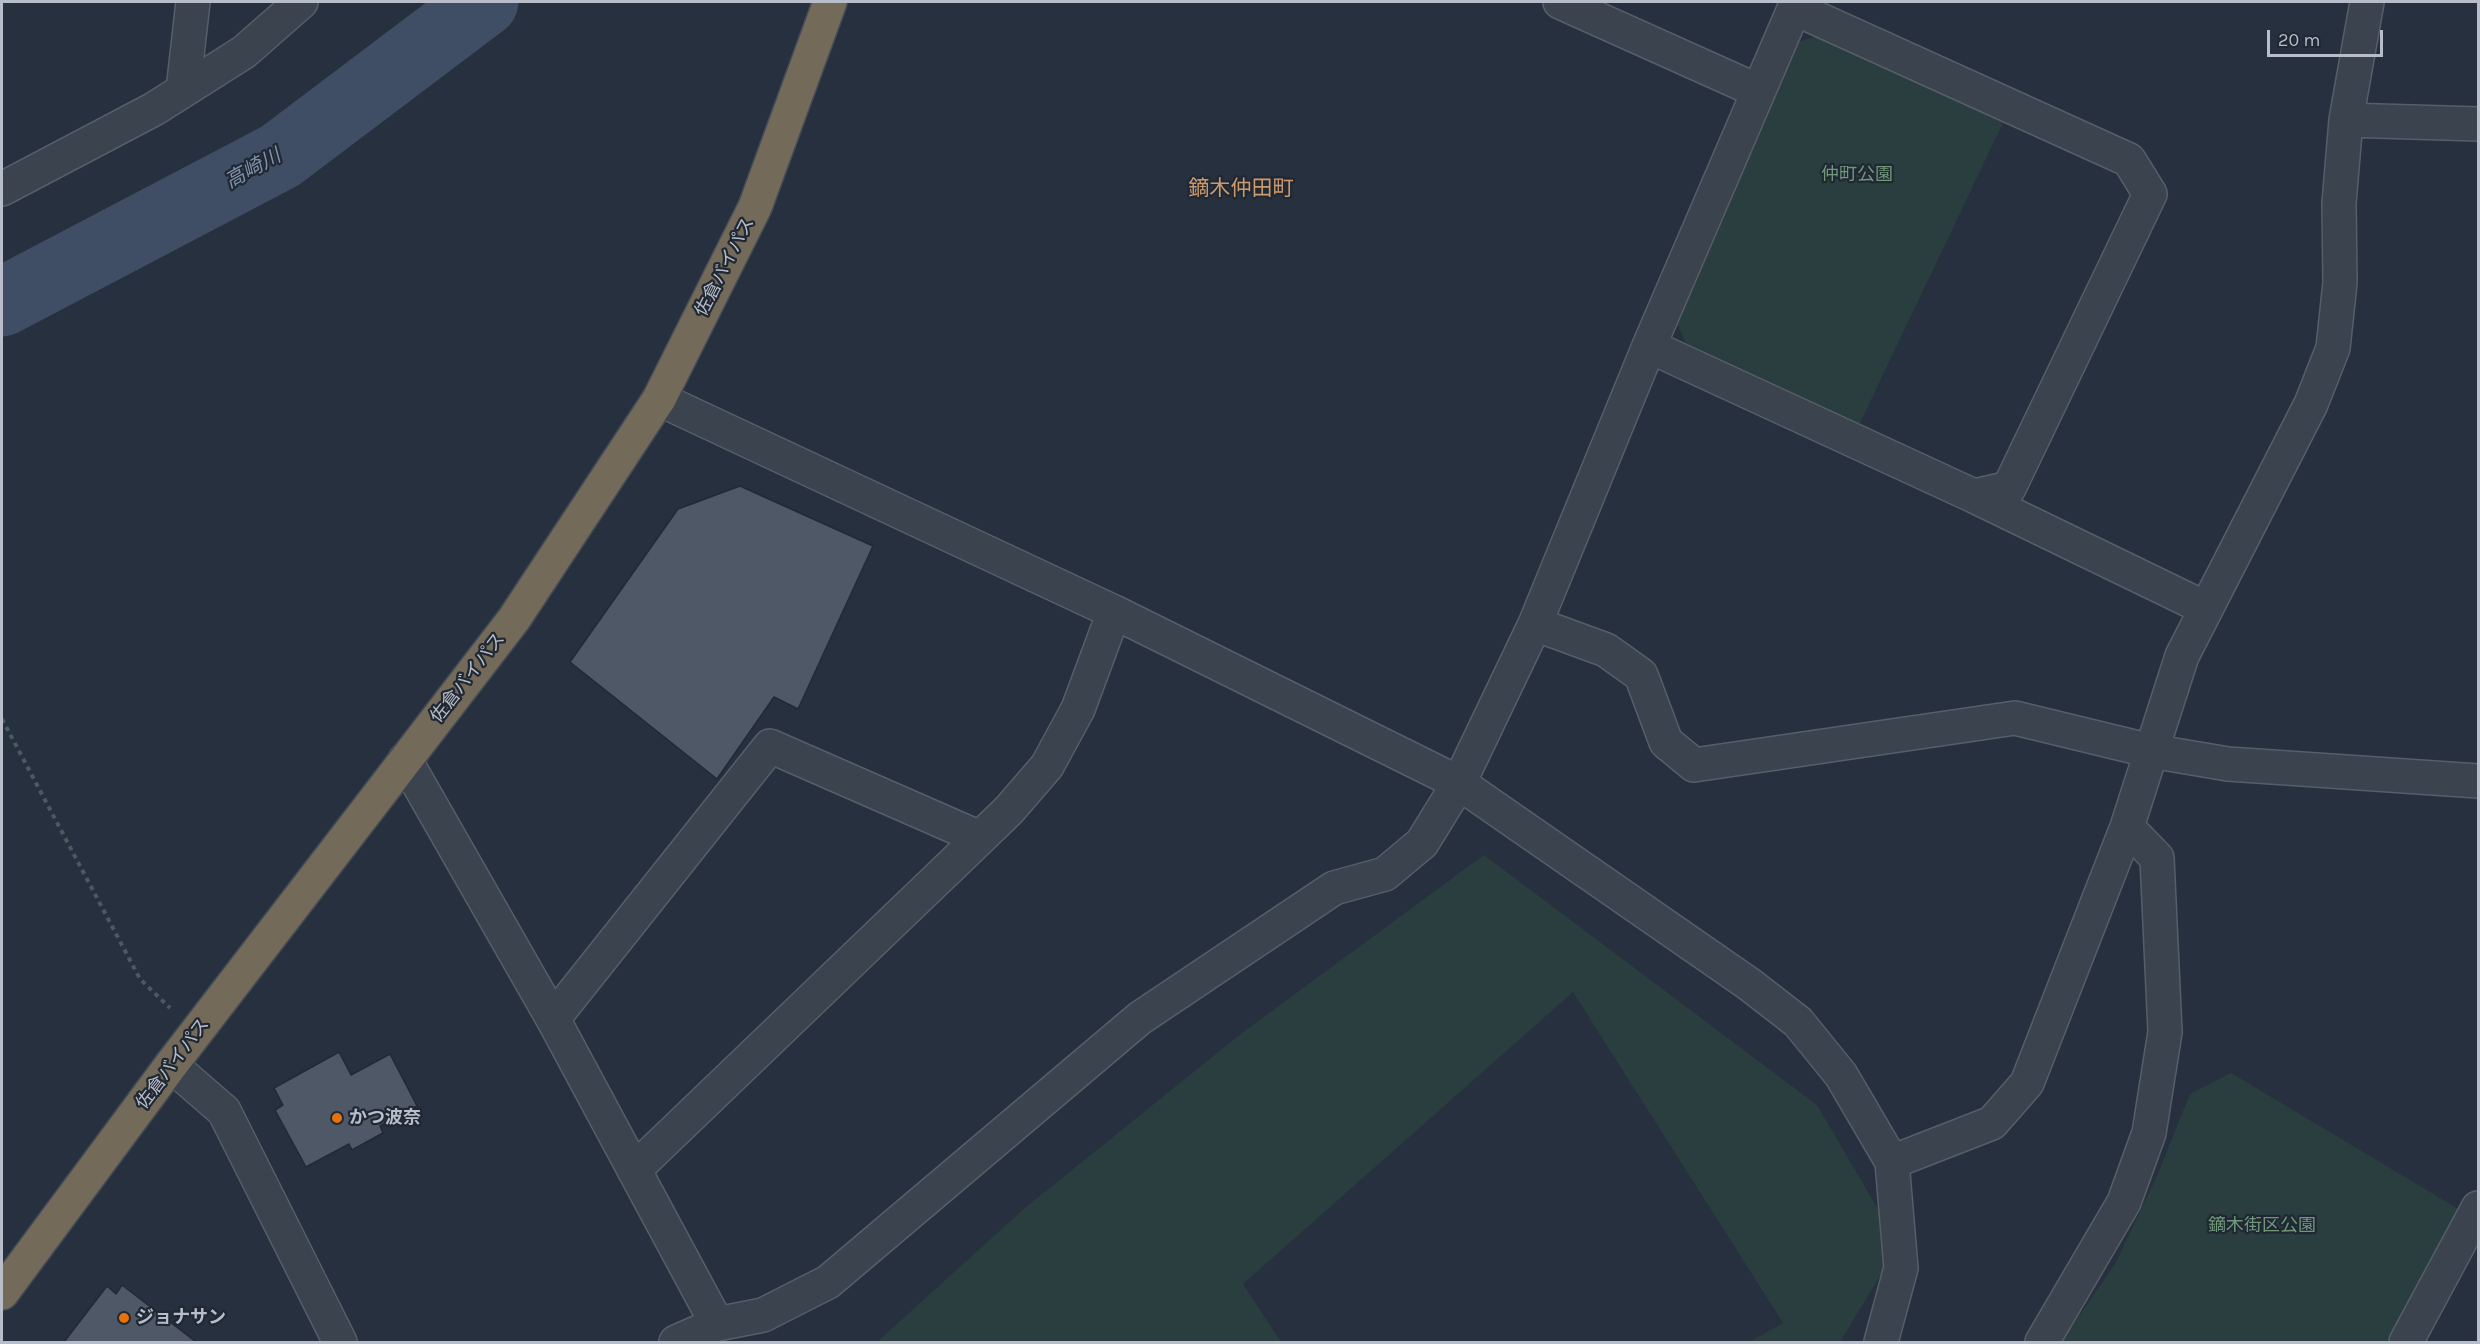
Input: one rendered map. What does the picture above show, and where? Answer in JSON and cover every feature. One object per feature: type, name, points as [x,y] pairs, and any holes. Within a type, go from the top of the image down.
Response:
[{"type":"highway","name":"佐倉バイパス","points":[[2,1293],[171,1065],[514,619],[659,399],[754,207],[830,2]]},
{"type":"street","points":[[183,90],[193,2]]},
{"type":"street","points":[[2,189],[154,109],[244,52],[301,2]]},
{"type":"street","points":[[1560,2],[1758,91]]},
{"type":"street","points":[[1892,1162],[1992,1123],[2027,1083],[2127,827],[2182,656],[2311,404],[2333,348],[2340,283],[2339,203],[2346,120],[2367,2]]},
{"type":"street","points":[[676,1342],[717,1324],[763,1315],[828,1282],[1140,1018],[1334,888],[1385,874],[1422,843],[1460,783],[1535,624],[1649,346],[1796,5],[2129,160],[2150,194],[2009,488],[1974,496]]},
{"type":"street","points":[[2346,120],[2478,124]]},
{"type":"street","points":[[1649,346],[1974,496],[2205,608]]},
{"type":"street","points":[[659,399],[1114,612],[1460,783],[1749,984],[1797,1022],[1842,1075],[1892,1162],[1901,1268],[1881,1342]]},
{"type":"street","points":[[634,1170],[1009,810],[1047,766],[1078,709],[1114,612]]},
{"type":"street","points":[[1535,624],[1606,650],[1641,675],[1666,742],[1694,765],[2015,718],[2151,751],[2228,764],[2478,782]]},
{"type":"street","points":[[554,1019],[770,746],[980,838]]},
{"type":"street","points":[[405,760],[554,1019],[717,1324]]},
{"type":"street","points":[[2042,1342],[2124,1202],[2149,1133],[2165,1032],[2157,858],[2127,827]]},
{"type":"street","points":[[171,1065],[224,1111],[340,1342]]},
{"type":"street","points":[[2406,1342],[2478,1208]]},
{"type":"path","points":[[2,719],[140,979],[196,1034]]},
{"type":"green space","name":"仲町公園","points":[[1825,34],[2003,123],[1858,427],[1686,343],[1674,317],[1795,43]]},
{"type":"green space","points":[[1484,855],[1817,1105],[1899,1245],[1840,1342],[1749,1342],[1783,1323],[1573,992],[1243,1284],[1281,1342],[877,1342],[1026,1207],[1242,1033]]},
{"type":"green space","name":"鏑木街区公園","points":[[2231,1073],[2460,1210],[2387,1342],[2061,1342],[2115,1264],[2156,1178],[2190,1094]]},
{"type":"building","points":[[740,486],[873,546],[798,709],[774,697],[717,779],[570,662],[678,509]]},
{"type":"building","name":"かつ波奈","points":[[339,1052],[351,1075],[390,1054],[417,1106],[380,1126],[383,1133],[352,1150],[349,1144],[306,1167],[275,1110],[283,1105],[274,1088]]},
{"type":"building","name":"ジョナサン","points":[[122,1285],[196,1342],[64,1342],[107,1286],[116,1294]]},
{"type":"waterway","name":"高崎川","points":[[2,302],[280,156],[484,2]]},
{"type":"place","name":"かつ波奈","points":[[337,1118]]},
{"type":"place","name":"ジョナサン","points":[[124,1318]]},
{"type":"district","name":"鏑木仲田町","points":[[1241,189]]}]
